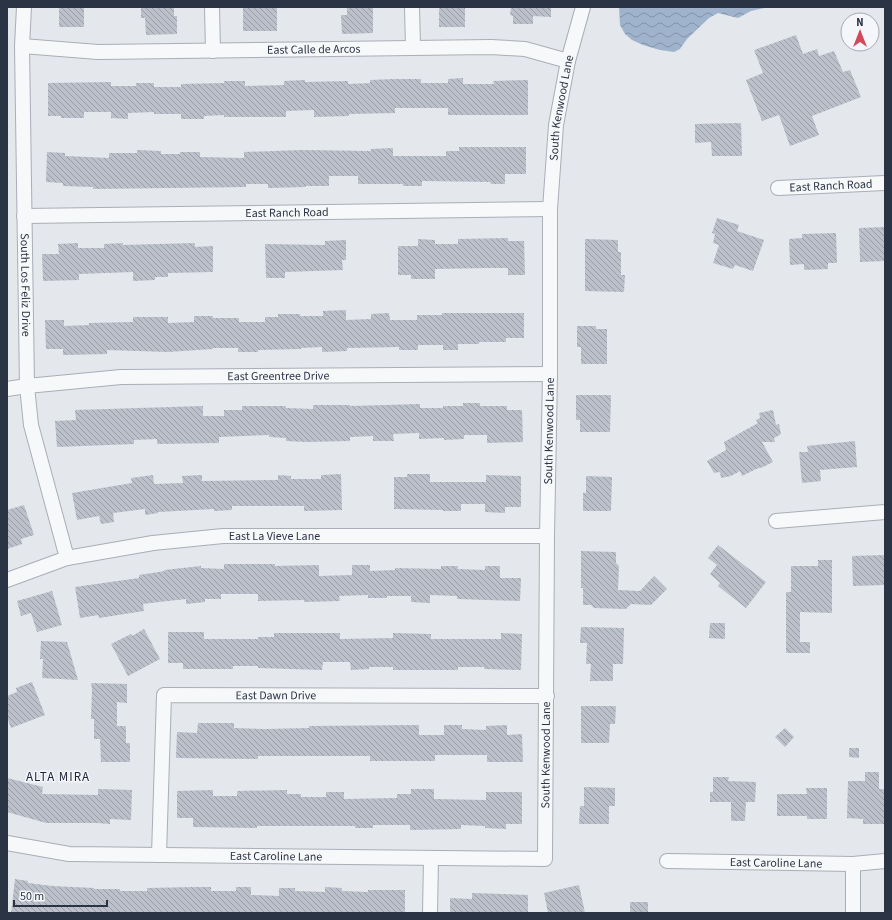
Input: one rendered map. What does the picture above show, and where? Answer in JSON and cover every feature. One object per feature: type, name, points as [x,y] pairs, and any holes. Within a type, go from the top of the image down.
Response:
[{"type":"street","name":"South Los Feliz Drive","points":[[24,7],[22,46],[27,386],[32,424],[67,558]]},
{"type":"street","points":[[212,7],[213,51]]},
{"type":"street","points":[[412,7],[414,47]]},
{"type":"street","name":"South Kenwood Lane","points":[[545,859],[547,536],[550,374],[550,209],[556,125],[568,61],[583,7]]},
{"type":"street","name":"East Calle de Arcos","points":[[22,46],[98,52],[491,47],[525,49],[568,61]]},
{"type":"street","name":"East Ranch Road","points":[[778,188],[885,183]]},
{"type":"street","name":"East Ranch Road","points":[[24,216],[550,209]]},
{"type":"street","name":"East Greentree Drive","points":[[7,390],[27,386],[121,378],[550,374]]},
{"type":"street","points":[[776,521],[885,512]]},
{"type":"street","name":"East La Vieve Lane","points":[[7,580],[67,558],[153,543],[223,536],[547,536]]},
{"type":"street","name":"East Dawn Drive","points":[[159,855],[164,695],[547,696]]},
{"type":"street","name":"East Caroline Lane","points":[[7,843],[69,854],[545,859]]},
{"type":"street","points":[[430,913],[431,859]]},
{"type":"street","name":"East Caroline Lane","points":[[667,861],[853,864],[885,861]]},
{"type":"street","points":[[853,864],[853,913]]},
{"type":"water","points":[[619,7],[769,7],[751,11],[738,18],[718,13],[709,18],[687,39],[680,49],[674,52],[660,50],[632,40],[625,34],[620,25]]},
{"type":"building","points":[[59,7],[84,7],[84,27],[59,27]]},
{"type":"building","points":[[141,7],[174,7],[174,16],[177,16],[177,34],[146,35],[145,18],[141,18]]},
{"type":"building","points":[[243,7],[277,7],[277,31],[243,31]]},
{"type":"building","points":[[347,7],[373,7],[373,33],[342,34],[341,15],[347,15]]},
{"type":"building","points":[[439,7],[465,7],[465,27],[439,27]]},
{"type":"building","points":[[511,7],[551,7],[551,17],[533,16],[533,24],[513,24],[513,16],[510,15]]},
{"type":"building","points":[[796,35],[803,54],[817,49],[819,56],[834,51],[843,72],[850,70],[861,97],[812,116],[819,135],[790,146],[779,115],[762,121],[746,80],[763,73],[754,50]]},
{"type":"building","points":[[463,78],[463,84],[494,84],[493,81],[528,80],[528,115],[448,115],[448,108],[395,108],[395,113],[349,114],[349,116],[314,117],[314,110],[286,111],[286,117],[224,117],[224,115],[204,116],[204,119],[181,119],[181,114],[154,114],[154,112],[128,113],[128,119],[111,118],[111,112],[84,112],[84,118],[61,118],[61,116],[48,116],[48,83],[111,82],[111,86],[136,86],[136,83],[154,83],[154,87],[181,87],[181,84],[224,83],[224,81],[245,81],[245,86],[284,85],[284,81],[305,80],[305,82],[348,81],[348,84],[370,83],[370,80],[421,79],[421,83],[448,83],[448,79]]},
{"type":"building","points":[[741,123],[742,156],[712,156],[711,142],[695,143],[695,124]]},
{"type":"building","points":[[459,147],[526,147],[526,174],[505,174],[505,184],[491,184],[490,182],[422,181],[422,186],[403,186],[403,184],[358,184],[358,176],[329,176],[329,186],[268,188],[268,184],[246,184],[246,187],[93,189],[93,187],[63,186],[63,183],[46,182],[47,152],[65,153],[65,156],[109,158],[109,153],[137,153],[137,150],[161,151],[161,154],[200,152],[200,157],[244,158],[244,152],[302,150],[371,151],[371,149],[393,148],[393,156],[446,156],[446,151],[459,151]]},
{"type":"building","points":[[717,218],[739,225],[737,231],[764,240],[753,271],[735,265],[733,269],[713,263],[719,245],[713,243],[715,234],[712,233]]},
{"type":"building","points":[[885,227],[885,261],[860,262],[859,228]]},
{"type":"building","points":[[836,233],[837,263],[828,263],[828,269],[804,270],[804,264],[790,265],[789,239],[802,238],[802,234]]},
{"type":"building","points":[[508,238],[508,241],[524,241],[525,275],[508,275],[508,268],[488,268],[435,269],[435,279],[411,279],[411,275],[398,275],[398,246],[418,246],[418,239],[435,240],[435,244],[458,244],[458,239]]},
{"type":"building","points":[[585,239],[618,240],[618,252],[621,252],[621,275],[625,275],[624,292],[585,291]]},
{"type":"building","points":[[346,240],[346,260],[342,260],[343,270],[285,272],[285,278],[266,278],[265,244],[325,245],[325,241]]},
{"type":"building","points":[[78,243],[78,248],[104,248],[104,244],[123,243],[123,245],[195,243],[195,247],[213,246],[213,272],[168,273],[168,277],[155,277],[155,280],[133,281],[133,272],[79,274],[79,280],[43,281],[42,254],[59,254],[58,244]]},
{"type":"building","points":[[346,310],[346,320],[371,319],[371,314],[389,313],[390,320],[417,320],[417,315],[442,315],[442,313],[524,313],[524,338],[506,338],[506,342],[458,344],[458,350],[443,350],[443,345],[418,345],[418,350],[399,350],[399,347],[347,348],[347,351],[322,352],[322,347],[238,352],[238,348],[213,348],[168,352],[107,350],[107,354],[63,355],[63,349],[46,349],[45,320],[64,320],[64,326],[89,325],[89,323],[133,322],[133,317],[168,317],[168,323],[194,322],[194,316],[239,318],[239,322],[265,322],[265,317],[278,317],[278,314],[323,316],[323,311]]},
{"type":"building","points":[[577,326],[596,326],[596,329],[607,329],[607,364],[581,364],[581,347],[577,347]]},
{"type":"building","points":[[576,395],[611,395],[610,432],[580,432],[580,420],[576,420]]},
{"type":"building","points":[[463,403],[480,403],[480,406],[507,406],[507,410],[522,410],[523,442],[487,443],[487,435],[464,435],[464,439],[419,439],[419,433],[393,434],[394,441],[373,441],[373,436],[350,437],[350,441],[306,442],[286,441],[286,438],[269,437],[269,435],[219,437],[219,443],[157,444],[157,439],[134,440],[134,444],[57,447],[55,421],[76,420],[75,410],[203,406],[203,416],[224,416],[224,410],[242,410],[242,406],[286,406],[286,408],[313,409],[313,405],[350,406],[420,404],[420,408],[443,408],[443,406],[463,406]]},
{"type":"building","points":[[773,410],[776,425],[779,424],[781,434],[774,438],[775,442],[762,442],[773,462],[742,476],[740,471],[731,476],[721,478],[720,472],[714,473],[707,461],[726,450],[724,442],[758,423],[756,420],[760,418],[759,413]]},
{"type":"building","points":[[855,441],[857,467],[820,470],[821,481],[802,483],[799,452],[808,452],[807,446]]},
{"type":"building","points":[[341,474],[342,510],[304,511],[304,506],[232,506],[232,510],[214,511],[214,509],[158,512],[145,515],[145,509],[113,513],[114,522],[101,524],[99,516],[77,520],[72,493],[132,483],[131,478],[153,475],[154,484],[183,483],[182,476],[202,475],[202,481],[278,480],[278,475],[291,476],[291,479],[321,479],[321,475]]},
{"type":"building","points":[[407,474],[430,474],[430,482],[486,482],[486,475],[521,476],[521,507],[505,507],[505,513],[485,512],[485,504],[461,504],[461,511],[394,509],[394,477],[407,477]]},
{"type":"building","points":[[586,476],[612,477],[611,511],[583,511],[583,493],[586,493]]},
{"type":"building","points":[[24,505],[34,535],[21,539],[22,544],[7,549],[7,510]]},
{"type":"building","points":[[718,545],[766,582],[746,608],[718,586],[720,583],[710,574],[717,565],[708,558]]},
{"type":"building","points":[[581,551],[616,552],[616,563],[619,566],[618,590],[640,591],[654,576],[667,589],[651,605],[631,604],[626,609],[594,608],[591,605],[583,605],[583,588],[581,588]]},
{"type":"building","points":[[885,555],[885,585],[853,586],[852,556]]},
{"type":"building","points":[[818,560],[832,560],[832,613],[800,612],[800,642],[810,642],[810,653],[786,653],[786,592],[791,592],[791,566],[818,566]]},
{"type":"building","points":[[224,564],[275,564],[275,566],[319,565],[319,576],[352,575],[352,565],[370,565],[370,571],[395,570],[395,568],[441,569],[441,566],[458,566],[458,569],[485,570],[485,566],[500,566],[500,578],[521,578],[520,601],[457,599],[457,596],[430,595],[430,603],[411,602],[411,596],[368,598],[368,595],[339,596],[340,601],[258,601],[258,594],[221,594],[221,599],[205,599],[205,602],[186,604],[186,599],[143,604],[144,611],[99,618],[98,615],[80,618],[75,587],[139,578],[139,575],[165,571],[164,570],[201,566],[201,568],[224,569]]},
{"type":"building","points":[[52,591],[62,625],[37,632],[31,613],[21,616],[17,601]]},
{"type":"building","points":[[710,623],[725,623],[725,639],[709,638]]},
{"type":"building","points":[[581,627],[624,628],[623,664],[613,664],[613,681],[590,681],[591,664],[586,664],[587,643],[580,643]]},
{"type":"building","points":[[144,629],[160,659],[128,676],[111,644],[131,634],[132,636]]},
{"type":"building","points":[[168,632],[204,632],[204,639],[258,639],[258,637],[274,637],[274,633],[340,633],[340,639],[393,638],[393,633],[431,634],[431,639],[501,639],[501,633],[522,634],[521,670],[484,669],[484,667],[458,667],[458,670],[393,670],[393,667],[369,667],[369,669],[351,670],[350,662],[323,662],[322,670],[258,668],[258,666],[233,666],[233,669],[183,669],[183,663],[168,663]]},
{"type":"building","points":[[41,641],[67,642],[78,680],[42,678],[43,659],[40,659]]},
{"type":"building","points":[[32,682],[45,715],[11,728],[7,717],[7,696],[17,692],[16,688]]},
{"type":"building","points":[[91,683],[127,684],[127,703],[117,702],[117,726],[126,726],[126,743],[130,743],[130,762],[101,762],[100,739],[94,739],[94,719],[91,719]]},
{"type":"building","points":[[581,706],[616,706],[615,724],[610,724],[609,743],[581,743]]},
{"type":"building","points":[[198,723],[234,723],[234,728],[265,729],[309,728],[309,726],[419,725],[419,735],[444,735],[444,725],[462,725],[462,729],[486,730],[486,726],[507,725],[507,735],[522,734],[523,762],[487,762],[487,755],[435,755],[435,761],[370,761],[370,756],[258,756],[258,759],[176,758],[177,732],[197,733]]},
{"type":"building","points":[[785,728],[794,737],[785,747],[775,737]]},
{"type":"building","points":[[849,748],[859,748],[859,758],[849,757]]},
{"type":"building","points":[[865,772],[879,772],[879,789],[885,789],[885,824],[863,824],[863,819],[847,818],[848,781],[865,781]]},
{"type":"building","points":[[713,777],[729,777],[728,781],[756,782],[755,802],[746,802],[745,821],[731,821],[731,802],[710,802],[710,792],[713,792]]},
{"type":"building","points":[[7,778],[43,787],[42,794],[98,795],[98,789],[132,790],[131,820],[110,819],[110,824],[46,823],[7,812]]},
{"type":"building","points":[[584,787],[615,788],[615,806],[609,806],[609,824],[579,824],[580,806],[584,806]]},
{"type":"building","points":[[806,788],[827,788],[827,819],[807,819],[807,816],[777,816],[777,794],[807,794]]},
{"type":"building","points":[[411,789],[434,789],[434,799],[486,800],[486,792],[522,792],[522,824],[506,824],[506,829],[461,825],[461,829],[410,830],[410,825],[373,825],[373,828],[355,828],[355,826],[257,826],[257,828],[193,827],[193,818],[177,818],[177,791],[213,790],[213,796],[237,796],[237,791],[287,790],[287,794],[301,794],[301,797],[326,797],[326,792],[344,792],[344,799],[397,798],[397,794],[411,794]]},
{"type":"building","points":[[15,879],[28,881],[28,883],[52,886],[120,889],[120,891],[147,891],[147,888],[211,887],[211,891],[236,891],[236,887],[251,887],[251,895],[279,896],[279,888],[295,888],[295,891],[325,892],[325,887],[342,888],[342,891],[368,892],[368,890],[405,890],[405,913],[11,913]]},
{"type":"building","points":[[579,885],[585,913],[548,913],[544,893]]},
{"type":"building","points":[[472,893],[528,895],[528,913],[450,913],[450,898],[472,899]]},
{"type":"building","points":[[630,902],[648,902],[648,913],[630,913]]},
{"type":"district","name":"ALTA MIRA","points":[[58,777]]}]
